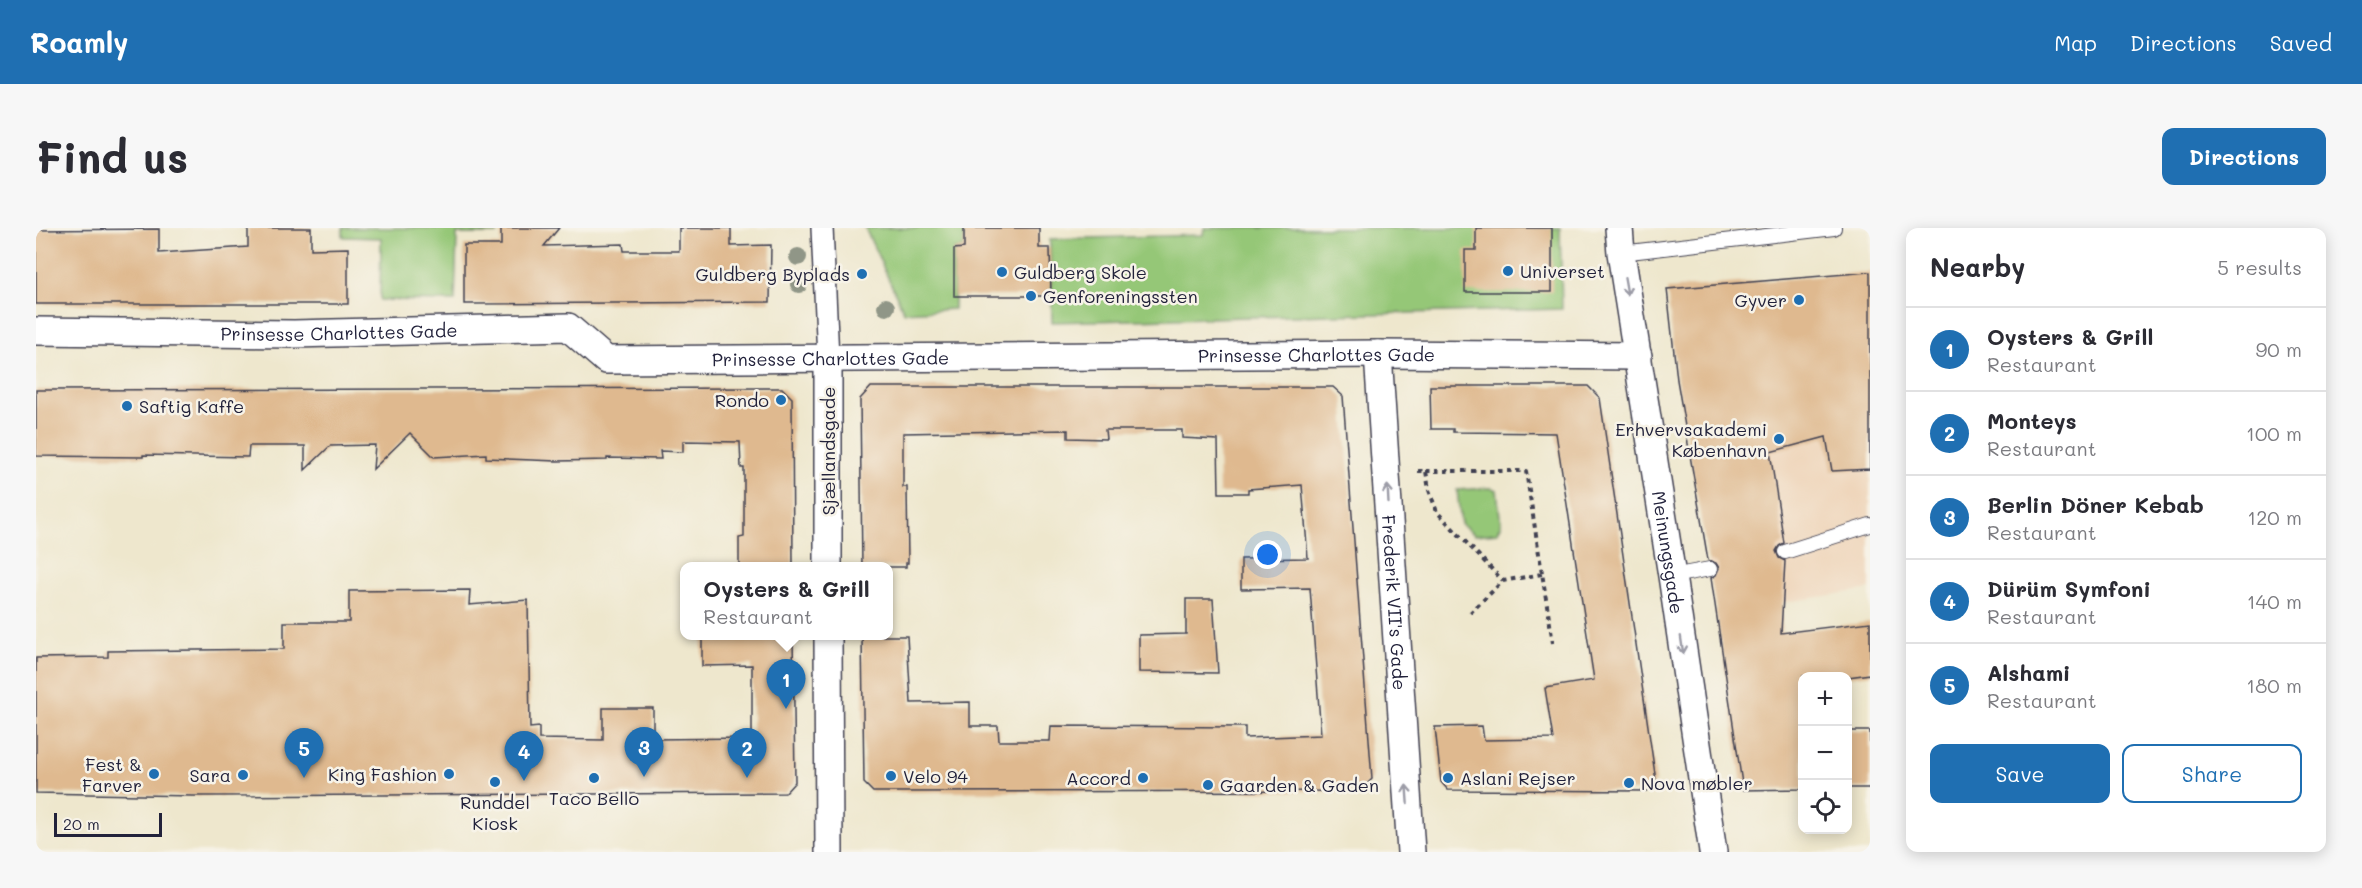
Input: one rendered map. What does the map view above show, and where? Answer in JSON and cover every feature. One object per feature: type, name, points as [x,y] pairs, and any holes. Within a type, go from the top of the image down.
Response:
[{"type":"street","name":"Sjællandsgade","points":[[822,228],[828,358],[828,562]]},
{"type":"street","name":"Meinungsgade","points":[[1620,241],[1713,852]]},
{"type":"street","name":"Prinsesse Charlottes Gade","points":[[36,331],[294,334],[568,327],[606,360],[1378,354],[1638,356]]},
{"type":"street","name":"Frederik VII's Gade","points":[[1378,354],[1411,852]]},
{"type":"street","points":[[828,640],[829,852]]},
{"type":"lane","name":"Meinungsgade","points":[[1620,241],[1834,228]]},
{"type":"lane","points":[[1785,552],[1870,525]]},
{"type":"lane","points":[[1672,576],[1710,569]]},
{"type":"path","points":[[1426,471],[1429,490],[1437,512],[1503,581]]},
{"type":"path","points":[[1387,472],[1526,471],[1553,643]]},
{"type":"path","points":[[1470,613],[1503,581],[1542,574]]},
{"type":"shaded area","name":"Erhvervsakademi København","points":[[1870,357],[1870,589],[1717,613],[1698,498]]},
{"type":"green space","points":[[343,228],[497,228],[497,234],[457,234],[455,301],[380,300],[381,238],[343,237]]},
{"type":"green space","points":[[865,228],[964,228],[964,248],[954,249],[954,309],[904,312]]},
{"type":"green space","points":[[1204,228],[1560,228],[1562,309],[1052,322],[1050,239],[1203,235]]},
{"type":"green space","points":[[1491,488],[1497,490],[1501,526],[1497,533],[1474,535],[1461,524],[1457,490]]},
{"type":"building","points":[[248,228],[311,228],[311,249],[348,248],[348,304],[36,304],[36,230],[159,229],[159,253],[248,247]]},
{"type":"building","points":[[501,228],[559,228],[544,246],[623,244],[624,251],[679,251],[679,228],[731,228],[731,246],[771,245],[770,302],[464,304],[464,245],[501,245]]},
{"type":"building","name":"Guldberg Skole","points":[[964,228],[1039,228],[1039,248],[1050,248],[1051,296],[954,296],[954,249],[964,248]]},
{"type":"building","name":"Universet","points":[[1476,228],[1552,228],[1552,292],[1465,292],[1465,250],[1476,250]]},
{"type":"building","points":[[1870,272],[1870,469],[1832,471],[1826,437],[1770,452],[1784,543],[1776,551],[1779,558],[1785,561],[1781,633],[1870,622],[1870,674],[1852,676],[1852,672],[1798,672],[1798,789],[1743,790],[1711,578],[1716,575],[1719,568],[1716,563],[1708,560],[1677,380],[1667,289]]},
{"type":"building","points":[[1430,386],[1588,386],[1600,398],[1656,781],[1647,791],[1448,790],[1441,782],[1435,727],[1482,726],[1484,740],[1553,739],[1545,688],[1594,680],[1556,433],[1453,432],[1453,429],[1431,429]]},
{"type":"building","points":[[871,387],[1333,387],[1343,396],[1372,779],[1360,791],[873,792],[864,783],[862,640],[893,640],[893,636],[907,636],[911,703],[970,702],[970,726],[998,726],[999,741],[1050,741],[1051,726],[1245,727],[1245,738],[1321,735],[1310,588],[1241,589],[1241,559],[1308,558],[1302,485],[1248,489],[1248,493],[1219,493],[1218,440],[1182,438],[1182,430],[1105,430],[1106,439],[1068,438],[1068,430],[903,433],[903,487],[907,487],[908,563],[906,567],[893,567],[893,562],[862,562],[860,399]]},
{"type":"building","points":[[782,388],[792,398],[793,562],[739,562],[739,538],[744,537],[744,468],[741,468],[740,442],[683,441],[683,452],[660,451],[661,459],[607,458],[607,460],[557,461],[486,458],[486,454],[434,457],[410,433],[373,469],[375,445],[330,446],[305,470],[305,446],[249,446],[248,457],[36,456],[36,390]]},
{"type":"building","points":[[470,590],[469,605],[528,600],[530,728],[539,727],[539,739],[603,740],[603,708],[653,708],[653,739],[752,738],[752,665],[702,666],[702,640],[793,640],[795,782],[785,793],[193,796],[36,793],[36,658],[108,657],[108,651],[284,649],[284,622],[349,622],[349,591]]},
{"type":"building","points":[[1186,599],[1213,599],[1218,673],[1139,672],[1139,635],[1186,634]]},
{"type":"building","points":[[1852,731],[1870,731],[1870,788],[1852,788]]},
{"type":"place","name":"Universet","points":[[1508,271]]},
{"type":"place","name":"Guldberg Skole","points":[[1002,272]]},
{"type":"place","name":"Guldberg Byplads","points":[[862,274]]},
{"type":"place","name":"Genforeningssten","points":[[1031,296]]},
{"type":"place","name":"Gyver","points":[[1799,300]]},
{"type":"place","name":"Rondo","points":[[781,400]]},
{"type":"place","name":"Saftig Kaffe","points":[[127,406]]},
{"type":"place","name":"Erhvervsakademi København","points":[[1779,439]]},
{"type":"place","name":"Oysters & Grill","points":[[786,709]]},
{"type":"place","name":"Fest & Farver","points":[[154,774]]},
{"type":"place","name":"King Fashion","points":[[449,774]]},
{"type":"place","name":"Sara","points":[[243,775]]},
{"type":"place","name":"Velo 94","points":[[891,776]]},
{"type":"place","name":"Berlin Döner Kebab","points":[[644,777]]},
{"type":"place","name":"Alshami","points":[[304,778]]},
{"type":"place","name":"Taco Bello","points":[[594,778]]},
{"type":"place","name":"Monteys","points":[[747,778]]},
{"type":"place","name":"Accord","points":[[1143,778]]},
{"type":"place","name":"Aslani Rejser","points":[[1448,778]]},
{"type":"place","name":"Dürüm Symfoni","points":[[524,781]]},
{"type":"place","name":"Runddel Kiosk","points":[[495,782]]},
{"type":"place","name":"Nova møbler","points":[[1629,783]]},
{"type":"place","name":"Gaarden & Gaden","points":[[1208,785]]}]
